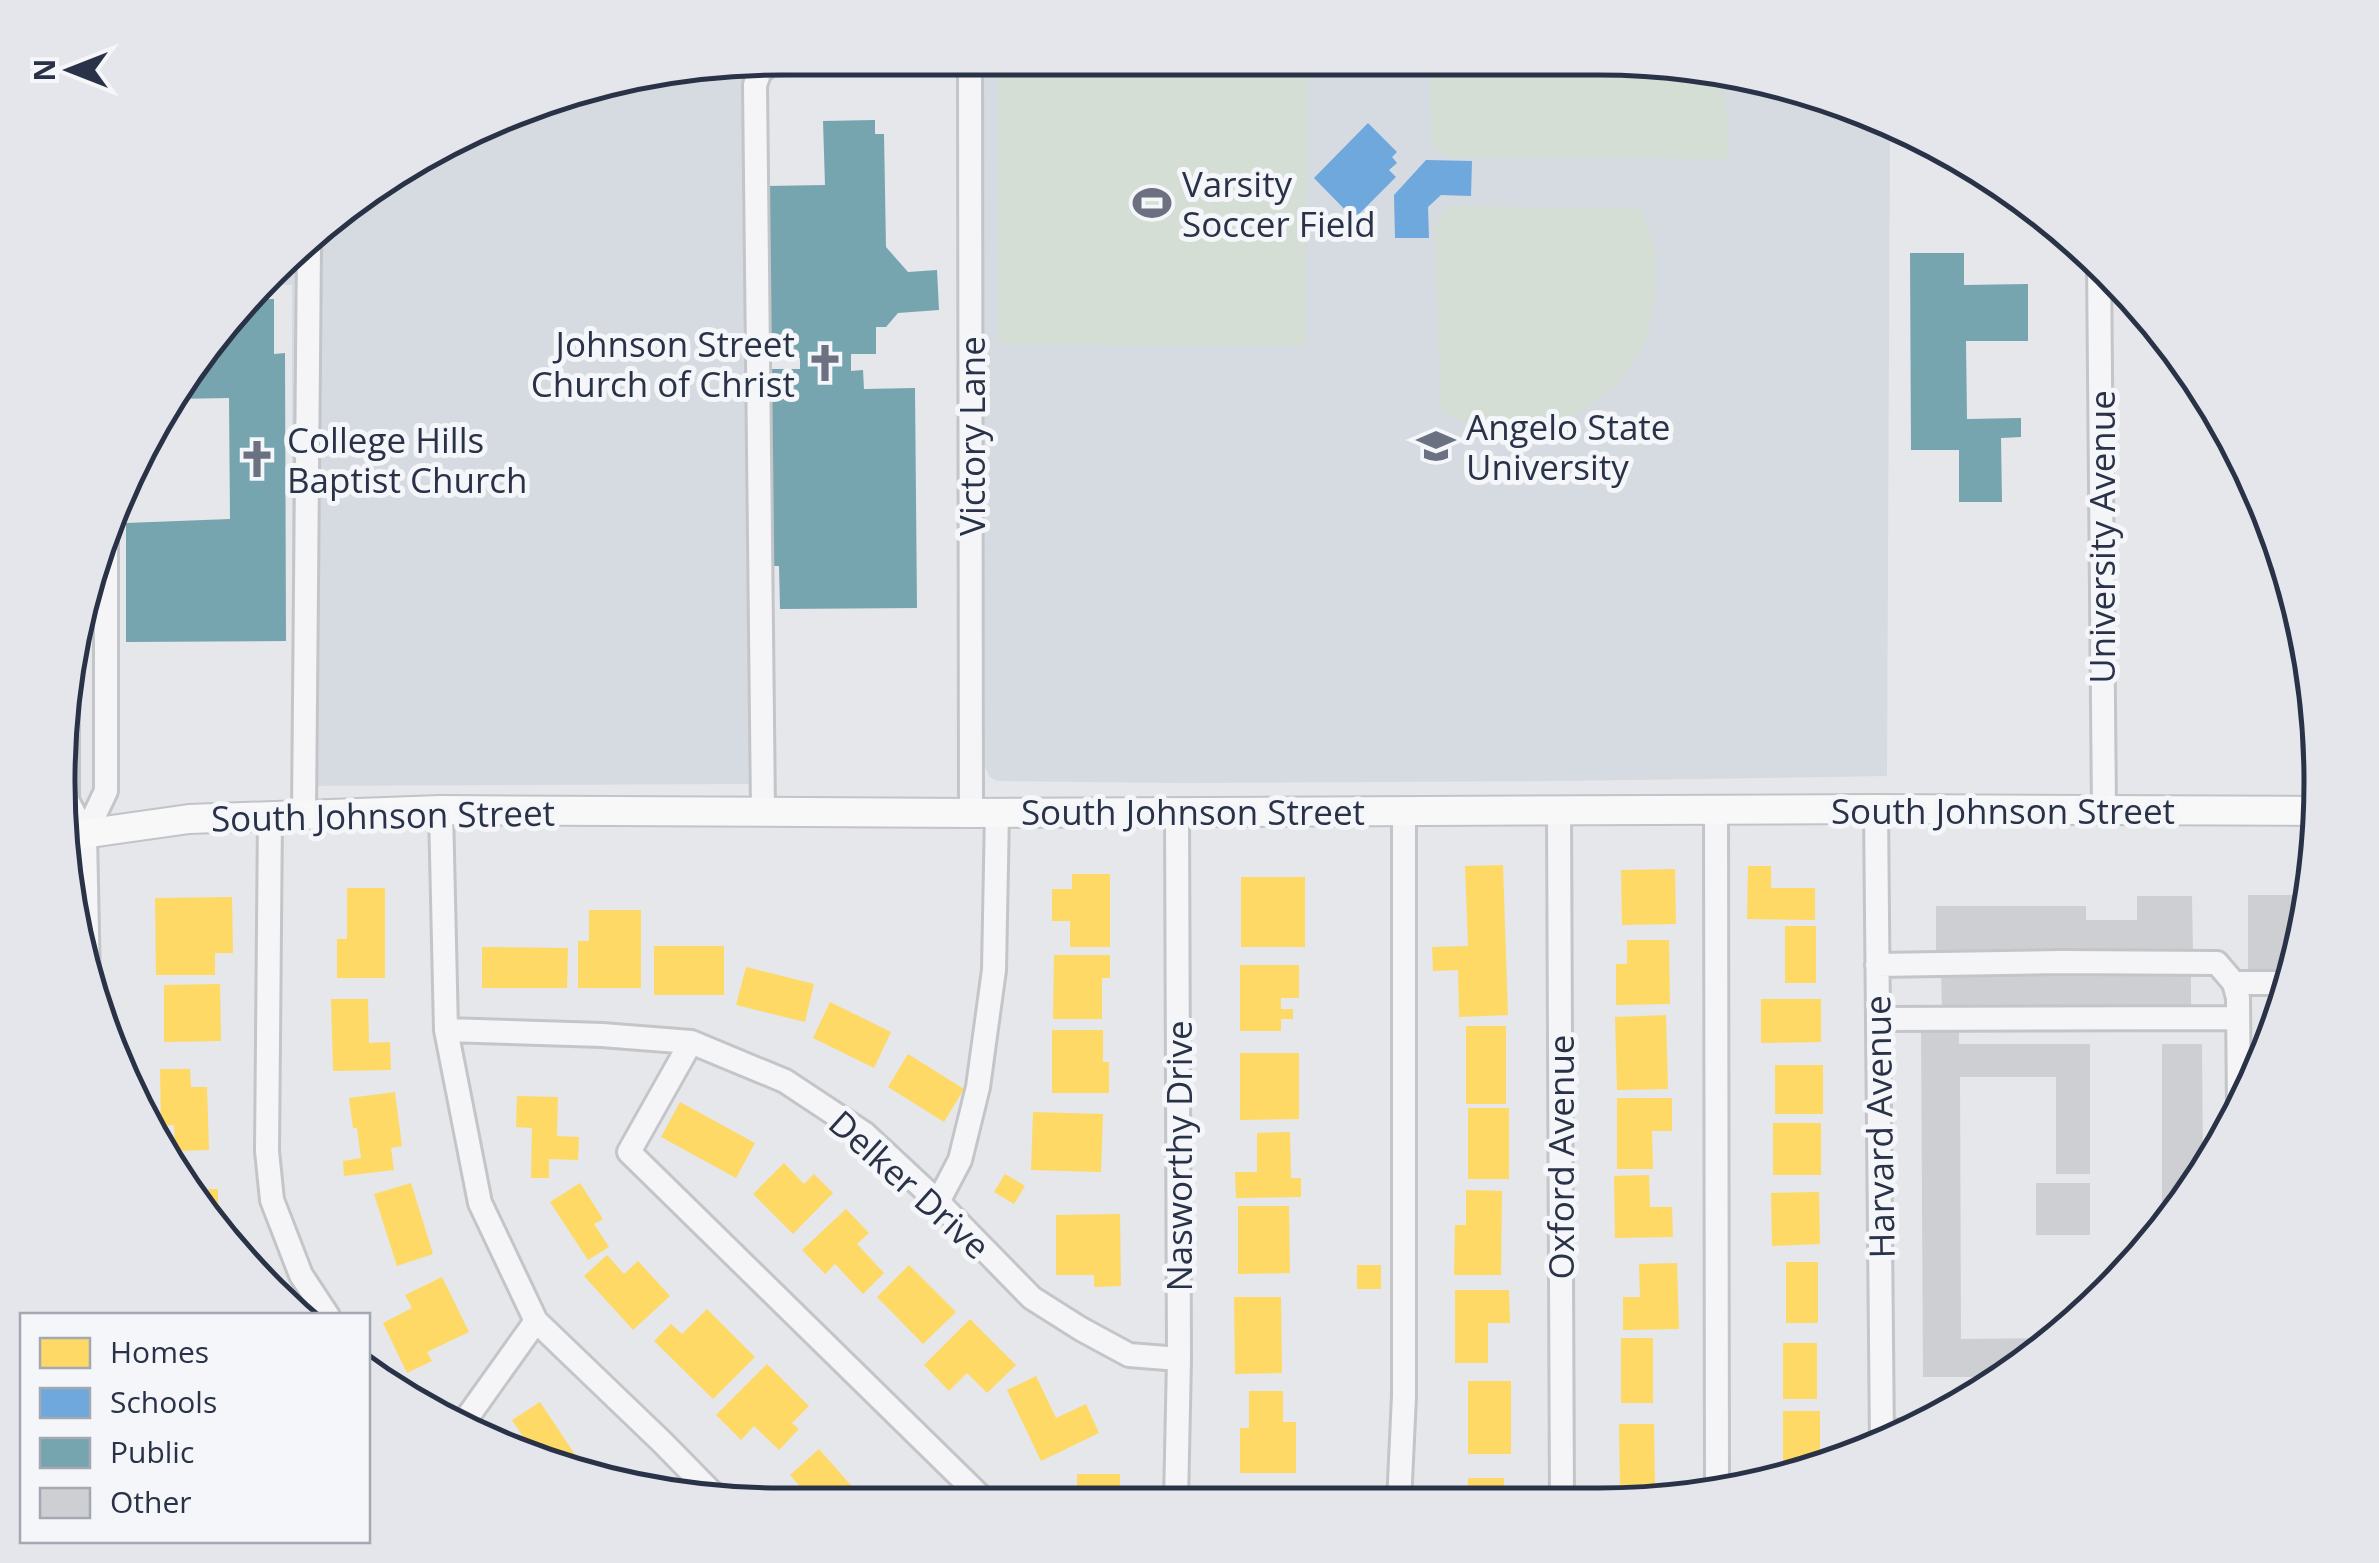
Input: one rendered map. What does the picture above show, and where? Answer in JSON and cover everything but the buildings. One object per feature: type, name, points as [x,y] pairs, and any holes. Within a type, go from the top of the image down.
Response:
[{"type":"main road","name":"South Johnson Street","points":[[78,836],[190,819],[441,810],[2303,811]]},
{"type":"street","name":"Victory Lane","points":[[938,1202],[960,1160],[978,1087],[994,970],[984,812],[970,75]]},
{"type":"street","points":[[757,76],[763,811]]},
{"type":"street","points":[[304,814],[310,256]]},
{"type":"street","name":"University Avenue","points":[[2099,284],[2104,812]]},
{"type":"street","points":[[78,835],[106,792],[106,575]]},
{"type":"street","name":"Harvard Avenue","points":[[1876,809],[1882,1428]]},
{"type":"street","points":[[441,810],[446,1030],[480,1203],[536,1322],[702,1483]]},
{"type":"street","name":"Oxford Avenue","points":[[1558,810],[1562,1488]]},
{"type":"street","points":[[1716,810],[1717,1477]]},
{"type":"street","name":"Nasworthy Drive","points":[[1176,811],[1176,1488]]},
{"type":"street","points":[[1400,1488],[1404,1396],[1404,811]]},
{"type":"street","points":[[270,815],[267,1151],[272,1200],[300,1276],[326,1313]]},
{"type":"street","points":[[1877,965],[2216,963],[2236,1000],[2238,1078]]},
{"type":"street","points":[[1878,1019],[2236,1000],[2273,988]]},
{"type":"street","name":"Delker Drive","points":[[446,1030],[691,1042],[785,1081],[866,1134],[1032,1298],[1129,1355],[1179,1359]]},
{"type":"street","points":[[691,1042],[629,1152],[971,1488]]},
{"type":"street","points":[[469,1415],[536,1322]]},
{"type":"shaded area","name":"Angelo State University","points":[[983,75],[1644,77],[1690,81],[1780,99],[1825,112],[1890,139],[1887,776],[1183,783],[997,781],[985,767]]},
{"type":"shaded area","name":"Varsity Soccer Field","points":[[998,75],[1307,75],[1306,346],[998,345]]},
{"type":"shaded area","points":[[1430,75],[1644,77],[1722,87],[1727,109],[1729,159],[1447,158],[1431,141]]},
{"type":"shaded area","points":[[743,77],[749,784],[292,786],[292,285],[280,284],[351,221],[469,148],[554,112],[599,99],[689,81]]},
{"type":"shaded area","points":[[1450,206],[1641,209],[1656,253],[1656,299],[1645,344],[1620,381],[1586,409],[1553,423],[1512,432],[1465,423],[1441,411],[1434,227]]},
{"type":"place","name":"Varsity Soccer Field","points":[[1152,203]]},
{"type":"place","name":"Johnson Street Church of Christ","points":[[825,363]]},
{"type":"place","name":"Angelo State University","points":[[1436,446]]},
{"type":"place","name":"College Hills Baptist Church","points":[[257,459]]}]
